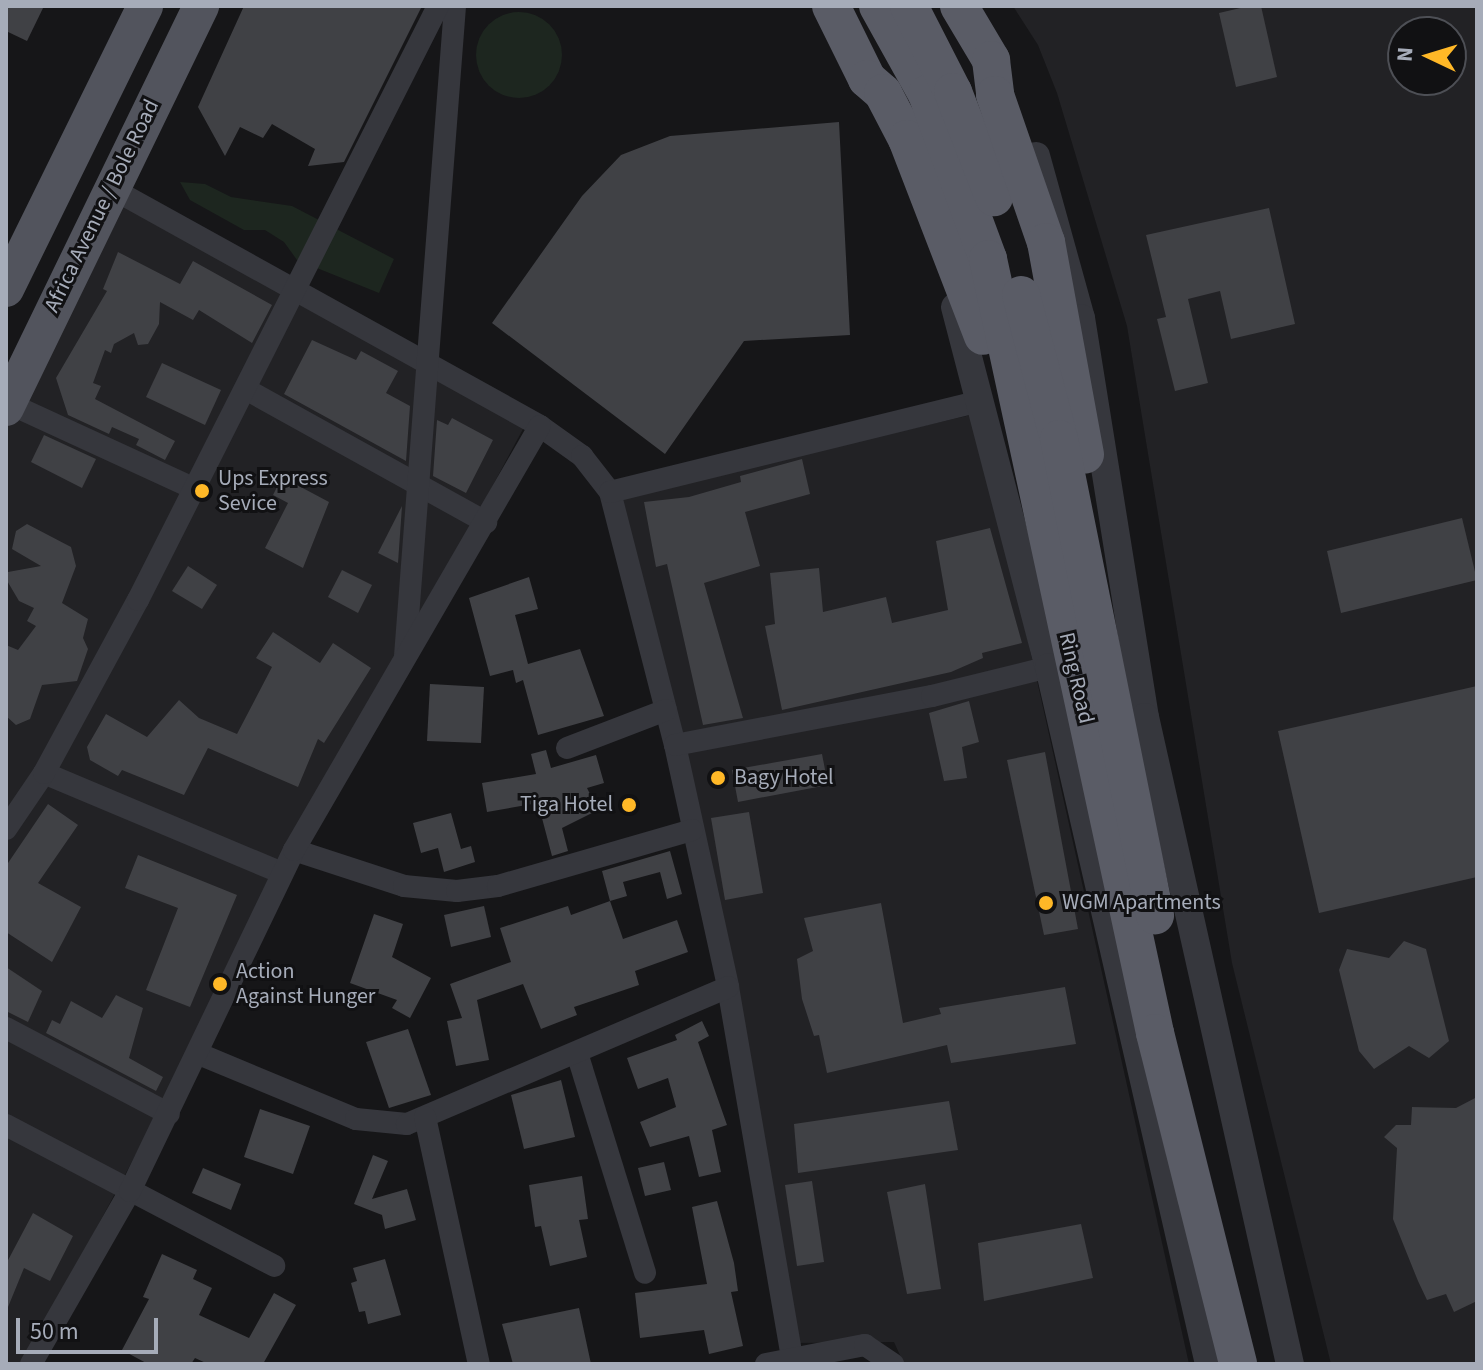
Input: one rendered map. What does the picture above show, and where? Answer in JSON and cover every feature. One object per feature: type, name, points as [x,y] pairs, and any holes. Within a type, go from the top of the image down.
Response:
[{"type":"highway","points":[[831,6],[867,79],[891,105],[953,247],[990,360],[1004,385],[1019,399]]},
{"type":"highway","name":"Ring Road","points":[[878,6],[940,93],[998,207],[1037,353],[1167,973],[1262,1364]]},
{"type":"highway","name":"Ring Road","points":[[909,6],[940,93],[988,259],[1049,557],[1155,1033],[1238,1364]]},
{"type":"highway","points":[[959,6],[991,60],[995,95],[1046,242],[1064,332],[1103,598],[1102,659]]},
{"type":"main road","name":"Africa Avenue / Bole Road","points":[[7,405],[201,6]]},
{"type":"main road","points":[[6,289],[143,11]]},
{"type":"street","points":[[199,491],[438,6]]},
{"type":"street","points":[[6,829],[44,773],[138,600],[438,6]]},
{"type":"street","points":[[405,661],[455,6]]},
{"type":"street","points":[[991,60],[1022,120],[1051,198],[1081,318],[1145,717],[1290,1364]]},
{"type":"street","points":[[867,79],[941,262],[981,401],[1049,667],[1209,1364]]},
{"type":"street","points":[[111,188],[303,290],[540,426],[582,456],[610,492],[675,745],[728,987],[792,1358]]},
{"type":"street","points":[[199,491],[303,290]]},
{"type":"street","points":[[251,392],[486,522]]},
{"type":"street","points":[[610,492],[981,401]]},
{"type":"street","points":[[7,405],[199,491]]},
{"type":"street","points":[[31,1364],[130,1191],[199,1054],[294,850],[540,426]]},
{"type":"street","points":[[675,745],[932,696],[1049,667]]},
{"type":"street","points":[[567,748],[666,710]]},
{"type":"street","points":[[44,773],[282,873]]},
{"type":"street","points":[[294,850],[404,886],[457,891],[498,886],[692,830]]},
{"type":"street","points":[[199,1054],[356,1119],[407,1124],[728,987]]},
{"type":"street","points":[[6,1028],[169,1114]]},
{"type":"street","points":[[577,1053],[645,1273]]},
{"type":"street","points":[[425,1117],[479,1364]]},
{"type":"street","points":[[6,1125],[274,1266]]},
{"type":"street","points":[[766,1364],[865,1345],[893,1364]]},
{"type":"shaded area","points":[[1013,6],[1477,6],[1477,1364],[1331,1364],[1232,963],[1127,326],[1057,93],[1038,45]]},
{"type":"shaded area","points":[[519,12],[536,15],[550,24],[559,38],[562,55],[559,72],[550,86],[536,95],[519,98],[502,95],[488,86],[479,72],[476,55],[479,38],[488,24],[502,15]]},
{"type":"shaded area","points":[[180,182],[205,184],[231,197],[292,206],[394,259],[379,293],[297,260],[284,242],[265,230],[244,230],[190,200]]},
{"type":"shaded area","points":[[109,199],[531,414],[24,1364],[6,1364],[6,416]]},
{"type":"shaded area","points":[[975,414],[1189,1364],[904,1364],[894,1342],[795,1343],[621,496]]},
{"type":"building","points":[[6,6],[44,6],[27,41],[6,31]]},
{"type":"building","points":[[244,6],[422,6],[344,162],[308,166],[315,149],[272,124],[263,138],[240,127],[225,156],[198,107]]},
{"type":"building","points":[[1261,6],[1277,77],[1236,87],[1219,13]]},
{"type":"building","points":[[839,122],[850,335],[744,341],[665,454],[492,323],[582,196],[621,155],[670,136]]},
{"type":"building","points":[[1269,208],[1295,324],[1231,339],[1220,291],[1188,299],[1208,383],[1175,391],[1157,319],[1166,317],[1146,235]]},
{"type":"building","points":[[118,252],[180,284],[193,261],[272,305],[252,343],[199,310],[193,320],[160,302],[159,324],[148,344],[138,345],[134,333],[114,344],[111,353],[105,350],[93,383],[101,386],[95,399],[175,441],[165,460],[136,445],[139,439],[112,427],[109,434],[68,415],[56,378],[107,291],[103,289]]},
{"type":"building","points":[[312,340],[356,360],[361,351],[398,371],[386,393],[410,406],[406,461],[284,394]]},
{"type":"building","points":[[162,363],[221,390],[205,425],[146,397]]},
{"type":"building","points":[[452,418],[493,440],[466,493],[433,476],[437,420],[448,425]]},
{"type":"building","points":[[44,435],[96,459],[82,488],[31,462]]},
{"type":"building","points":[[802,459],[810,494],[745,512],[760,566],[704,583],[743,718],[703,725],[667,564],[656,567],[644,502],[689,497],[741,482],[740,476]]},
{"type":"building","points":[[282,477],[329,502],[303,568],[265,548],[288,503],[273,495]]},
{"type":"building","points":[[402,506],[398,563],[378,553]]},
{"type":"building","points":[[1462,518],[1477,580],[1341,613],[1327,551]]},
{"type":"building","points":[[27,524],[71,547],[76,566],[62,603],[88,619],[83,638],[88,649],[77,681],[42,685],[30,719],[16,725],[6,716],[6,645],[18,650],[36,626],[27,621],[34,608],[19,601],[6,579],[8,572],[41,566],[12,549],[16,531]]},
{"type":"building","points":[[990,528],[1022,643],[982,653],[983,658],[951,672],[782,710],[765,626],[775,624],[770,573],[819,568],[823,612],[886,597],[892,623],[948,610],[936,541]]},
{"type":"building","points":[[188,566],[217,585],[202,609],[172,591]]},
{"type":"building","points":[[342,570],[372,585],[358,613],[328,597]]},
{"type":"building","points":[[529,577],[538,609],[515,615],[528,664],[580,649],[604,716],[538,735],[523,680],[516,683],[513,670],[490,676],[469,598]]},
{"type":"building","points":[[273,632],[320,663],[333,643],[371,668],[324,743],[318,739],[298,787],[208,748],[184,795],[122,770],[118,776],[90,760],[87,747],[106,714],[147,737],[179,700],[199,718],[237,734],[272,667],[256,658]]},
{"type":"building","points":[[430,684],[484,687],[481,743],[427,741]]},
{"type":"building","points":[[1477,686],[1477,877],[1319,913],[1278,731]]},
{"type":"building","points":[[969,701],[979,742],[962,747],[967,778],[944,781],[929,713]]},
{"type":"building","points":[[546,750],[551,768],[596,755],[604,783],[587,788],[598,810],[562,828],[568,851],[552,856],[538,803],[487,812],[482,783],[536,774],[531,754]]},
{"type":"building","points":[[1045,752],[1078,929],[1044,935],[1007,760]]},
{"type":"building","points":[[822,754],[828,785],[738,802],[732,770]]},
{"type":"building","points":[[48,804],[78,825],[38,883],[81,907],[52,962],[6,932],[6,866]]},
{"type":"building","points":[[749,812],[763,893],[725,900],[711,818]]},
{"type":"building","points":[[451,813],[461,849],[471,846],[475,862],[444,872],[438,848],[421,853],[413,823]]},
{"type":"building","points":[[670,851],[682,894],[667,899],[660,872],[623,882],[627,896],[610,901],[602,871]]},
{"type":"building","points":[[138,855],[237,895],[190,1007],[146,990],[178,908],[125,888]]},
{"type":"building","points":[[610,901],[623,939],[677,920],[688,952],[635,971],[639,985],[574,1007],[577,1015],[541,1029],[523,984],[477,1000],[489,1060],[456,1066],[447,1021],[462,1018],[450,984],[511,962],[500,928],[568,906],[571,915]]},
{"type":"building","points":[[881,903],[903,1023],[941,1014],[939,1008],[1065,987],[1076,1044],[951,1063],[947,1045],[827,1073],[819,1035],[814,1036],[802,999],[797,959],[813,951],[804,918]]},
{"type":"building","points":[[484,906],[491,937],[451,947],[444,915]]},
{"type":"building","points":[[374,914],[403,924],[392,957],[431,978],[410,1018],[392,1008],[397,1000],[350,983]]},
{"type":"building","points":[[1404,941],[1426,949],[1449,1041],[1429,1058],[1409,1046],[1374,1069],[1359,1051],[1339,970],[1347,949],[1389,958]]},
{"type":"building","points":[[6,967],[42,991],[28,1022],[6,1011]]},
{"type":"building","points":[[116,995],[143,1008],[129,1058],[163,1077],[156,1091],[46,1033],[52,1020],[60,1024],[71,1001],[102,1018]]},
{"type":"building","points":[[702,1021],[709,1036],[698,1042],[727,1125],[712,1130],[721,1172],[699,1177],[689,1136],[650,1147],[640,1122],[676,1107],[668,1078],[638,1089],[627,1058],[677,1040],[675,1035]]},
{"type":"building","points":[[408,1029],[431,1095],[389,1108],[366,1042]]},
{"type":"building","points":[[561,1080],[575,1137],[524,1149],[511,1095]]},
{"type":"building","points":[[1477,1097],[1477,1301],[1454,1312],[1446,1294],[1427,1300],[1393,1219],[1397,1148],[1384,1137],[1396,1125],[1411,1125],[1412,1107],[1456,1108]]},
{"type":"building","points":[[949,1101],[958,1150],[798,1173],[794,1124]]},
{"type":"building","points":[[260,1109],[310,1126],[293,1174],[244,1157]]},
{"type":"building","points":[[373,1155],[388,1161],[372,1199],[407,1189],[416,1220],[385,1229],[382,1215],[354,1204]]},
{"type":"building","points":[[664,1162],[671,1190],[645,1196],[638,1168]]},
{"type":"building","points":[[203,1168],[241,1184],[231,1210],[192,1193]]},
{"type":"building","points":[[582,1176],[588,1219],[579,1220],[587,1257],[550,1266],[541,1226],[535,1227],[529,1185]]},
{"type":"building","points":[[812,1181],[824,1262],[797,1266],[785,1185]]},
{"type":"building","points":[[925,1184],[941,1289],[907,1294],[887,1192]]},
{"type":"building","points":[[717,1201],[734,1263],[738,1291],[731,1292],[743,1346],[709,1354],[704,1330],[640,1338],[635,1293],[707,1284],[692,1207]]},
{"type":"building","points":[[33,1213],[73,1236],[50,1281],[24,1268],[6,1312],[6,1264]]},
{"type":"building","points":[[1081,1224],[1093,1278],[984,1301],[978,1243]]},
{"type":"building","points":[[162,1254],[197,1270],[193,1279],[212,1288],[199,1315],[249,1338],[274,1293],[296,1305],[263,1364],[208,1364],[195,1358],[191,1364],[148,1364],[122,1350],[149,1299],[143,1297]]},
{"type":"building","points":[[385,1259],[401,1315],[368,1324],[365,1311],[359,1312],[351,1283],[357,1281],[353,1268]]},
{"type":"building","points":[[579,1308],[591,1364],[513,1364],[502,1324]]},
{"type":"place","name":"Ups Express Sevice","points":[[202,491]]},
{"type":"place","name":"Bagy Hotel","points":[[718,778]]},
{"type":"place","name":"Tiga Hotel","points":[[629,805]]},
{"type":"place","name":"WGM Apartments","points":[[1046,903]]},
{"type":"place","name":"Action Against Hunger","points":[[220,984]]}]
